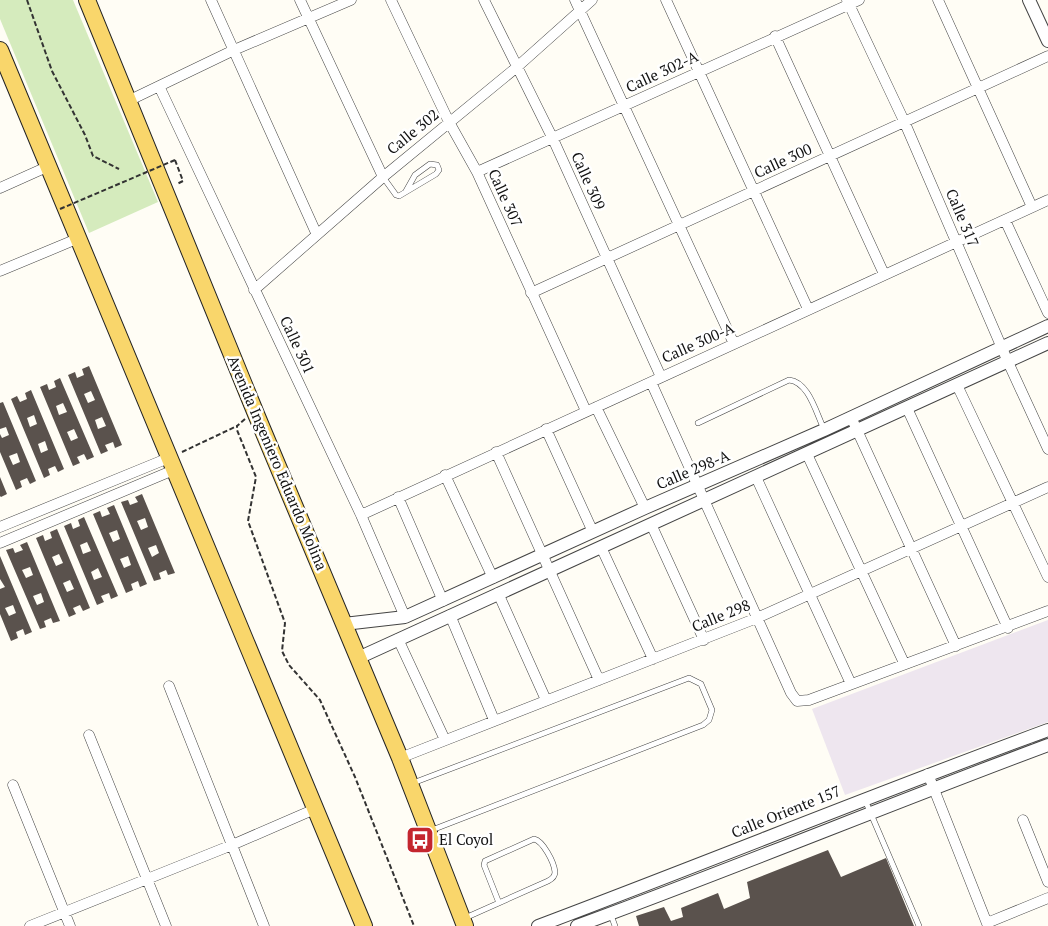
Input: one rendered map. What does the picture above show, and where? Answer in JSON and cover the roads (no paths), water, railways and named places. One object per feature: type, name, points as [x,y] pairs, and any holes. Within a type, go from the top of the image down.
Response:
[{"type":"main road","name":"Avenida Ingeniero Eduardo Molina","points":[[88,0],[256,414],[400,758],[464,922]]},
{"type":"main road","points":[[0,50],[174,463],[364,926]]},
{"type":"street","points":[[211,0],[317,235]]},
{"type":"street","points":[[300,0],[383,177]]},
{"type":"street","points":[[128,101],[234,50],[351,0]]},
{"type":"street","name":"Calle 307","points":[[391,0],[449,122],[477,172],[586,411]]},
{"type":"street","name":"Calle 309","points":[[484,0],[553,139],[661,377]]},
{"type":"street","points":[[575,0],[734,344]]},
{"type":"street","name":"Calle 302","points":[[254,290],[383,177],[516,67],[592,0]]},
{"type":"street","points":[[666,0],[808,309]]},
{"type":"street","name":"Calle 302-A","points":[[477,172],[553,139],[848,2],[859,0]]},
{"type":"street","points":[[938,0],[1032,208]]},
{"type":"street","points":[[1029,0],[1048,41]]},
{"type":"street","name":"Calle 317","points":[[848,2],[904,122],[1008,362],[1048,449]]},
{"type":"street","points":[[775,36],[884,274]]},
{"type":"street","name":"Calle 300","points":[[531,293],[1048,56]]},
{"type":"street","name":"Calle 301","points":[[159,86],[360,515],[405,617]]},
{"type":"street","points":[[0,188],[49,166]]},
{"type":"street","name":"Calle 300-A","points":[[360,515],[1048,200]]},
{"type":"street","points":[[1005,220],[1048,313]]},
{"type":"street","points":[[0,271],[79,238]]},
{"type":"street","name":"Calle 298-A","points":[[344,624],[405,617],[443,601],[645,508],[824,430],[1048,326]]},
{"type":"street","points":[[358,658],[1048,343]]},
{"type":"street","points":[[650,382],[791,693],[798,701],[809,700],[904,663],[1008,628],[1048,611]]},
{"type":"street","points":[[957,385],[1048,578]]},
{"type":"street","points":[[596,407],[645,508]]},
{"type":"street","points":[[907,408],[1008,628]]},
{"type":"street","points":[[851,417],[956,646]]},
{"type":"street","points":[[546,429],[593,532]]},
{"type":"street","points":[[496,452],[599,680]]},
{"type":"street","points":[[807,454],[904,663]]},
{"type":"street","points":[[0,527],[174,463]]},
{"type":"street","points":[[0,542],[174,463]]},
{"type":"street","points":[[445,475],[493,578]]},
{"type":"street","points":[[756,477],[851,684]]},
{"type":"street","name":"Calle 298","points":[[400,758],[757,618],[863,572],[1048,487]]},
{"type":"street","points":[[398,497],[443,601]]},
{"type":"street","points":[[651,524],[704,640]]},
{"type":"street","points":[[601,547],[653,659]]},
{"type":"street","points":[[498,593],[546,700]]},
{"type":"street","points":[[450,615],[494,720]]},
{"type":"street","points":[[398,639],[445,740]]},
{"type":"street","points":[[169,686],[264,926]]},
{"type":"street","name":"Calle Oriente 157","points":[[538,926],[697,866],[928,774],[1048,732]]},
{"type":"street","points":[[89,735],[166,926]]},
{"type":"street","name":"Calle Oriente 157","points":[[577,926],[613,920],[702,879],[870,812],[1048,745]]},
{"type":"street","points":[[928,774],[988,924],[1048,898]]},
{"type":"street","points":[[13,785],[70,926]]},
{"type":"street","points":[[30,926],[148,880],[315,809]]},
{"type":"street","points":[[1023,820],[1044,858],[1048,882]]},
{"type":"street","points":[[697,866],[702,879]]},
{"type":"lane","points":[[383,177],[397,196],[406,191],[436,174],[439,170],[437,165],[430,164],[415,175],[406,191]]},
{"type":"lane","points":[[698,423],[789,380],[796,381],[803,386],[824,430]]},
{"type":"lane","points":[[410,784],[689,678],[701,684],[712,710],[709,720],[703,725],[429,831]]},
{"type":"lane","points":[[865,798],[918,926]]},
{"type":"lane","points":[[464,922],[499,903],[554,878],[555,872],[544,844],[539,840],[534,838],[485,861],[484,865],[499,903]]},
{"type":"place","name":"El Coyol","points":[[420,840]]}]
